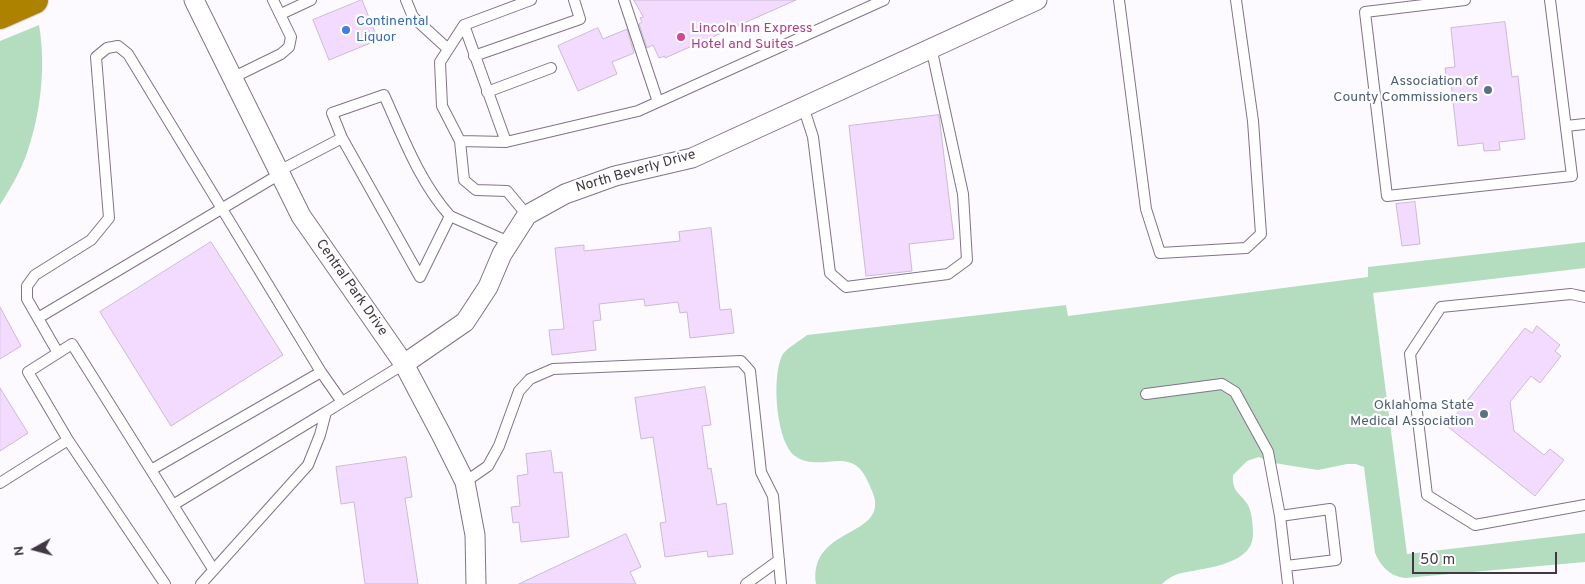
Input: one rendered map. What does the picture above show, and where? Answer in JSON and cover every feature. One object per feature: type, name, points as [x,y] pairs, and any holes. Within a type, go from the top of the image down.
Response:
[{"type":"highway","points":[[0,14],[34,0]]},
{"type":"street","name":"Central Park Drive","points":[[194,0],[300,216],[404,364],[464,482],[475,535],[476,584]]},
{"type":"street","name":"North Beverly Drive","points":[[404,364],[465,322],[488,287],[509,242],[527,214],[565,194],[615,176],[692,158],[1037,0]]},
{"type":"lane","points":[[232,78],[281,54],[289,47],[290,37],[273,0]]},
{"type":"lane","points":[[281,14],[311,0]]},
{"type":"lane","points":[[406,0],[413,17],[448,50]]},
{"type":"lane","points":[[527,214],[507,191],[476,190],[464,180],[460,141],[442,106],[440,62],[464,25],[531,0]]},
{"type":"lane","points":[[474,56],[580,19],[574,0]]},
{"type":"lane","points":[[624,0],[658,102]]},
{"type":"lane","points":[[460,141],[506,142],[638,111],[884,0]]},
{"type":"lane","points":[[1119,0],[1146,209],[1160,252],[1246,248],[1261,234],[1253,121],[1236,0]]},
{"type":"lane","points":[[1465,0],[1365,12],[1387,196],[1572,176],[1550,0]]},
{"type":"lane","points":[[464,25],[506,142]]},
{"type":"lane","points":[[58,353],[27,299],[27,286],[34,276],[91,240],[109,218],[96,57],[107,48],[118,46],[128,54],[321,372],[342,402]]},
{"type":"lane","points":[[803,106],[813,137],[830,273],[846,287],[948,274],[966,260],[963,194],[931,47]]},
{"type":"lane","points":[[487,92],[551,68]]},
{"type":"lane","points":[[450,216],[420,278],[342,138],[332,113],[384,95],[416,166],[435,199],[450,216],[509,242]]},
{"type":"lane","points":[[1566,126],[1585,124]]},
{"type":"lane","points":[[38,318],[221,209],[279,172],[342,138]]},
{"type":"lane","points":[[1585,297],[1571,294],[1441,307],[1410,354],[1427,495],[1475,525],[1585,505]]},
{"type":"lane","points":[[165,584],[68,440],[28,372],[72,344],[213,569]]},
{"type":"lane","points":[[464,482],[488,466],[499,446],[518,391],[530,379],[553,369],[740,360],[750,371],[761,472],[773,496],[781,584]]},
{"type":"lane","points":[[173,505],[404,364]]},
{"type":"lane","points":[[151,470],[321,372]]},
{"type":"lane","points":[[1146,394],[1222,384],[1235,392],[1268,452],[1280,516],[1288,584]]},
{"type":"lane","points":[[202,584],[213,569],[308,465],[320,435],[326,412]]},
{"type":"lane","points":[[0,483],[68,440]]},
{"type":"lane","points":[[1280,516],[1330,509],[1336,560],[1286,566]]},
{"type":"lane","points":[[746,584],[779,560]]},
{"type":"green space","points":[[39,25],[42,72],[36,120],[28,150],[12,186],[0,205],[0,41]]},
{"type":"green space","points":[[1585,242],[1585,268],[1373,293],[1407,554],[1585,533],[1585,562],[1400,577],[1387,570],[1380,563],[1375,553],[1364,467],[1356,464],[1347,464],[1318,470],[1274,463],[1259,457],[1247,461],[1233,475],[1235,489],[1248,505],[1250,512],[1253,534],[1251,545],[1235,560],[1178,574],[1162,584],[816,584],[816,567],[822,554],[831,544],[864,524],[872,516],[875,503],[874,495],[862,471],[854,464],[845,461],[805,461],[795,456],[783,437],[777,407],[779,364],[785,351],[807,335],[1066,305],[1068,316],[1368,277],[1368,267]]},
{"type":"building","name":"Continental Liquor","points":[[362,0],[378,40],[329,60],[313,20]]},
{"type":"building","name":"Lincoln Inn Express Hotel and Suites","points":[[634,0],[796,0],[665,58],[665,56],[659,58],[653,45],[647,48],[639,24],[642,22],[640,18],[643,17]]},
{"type":"building","name":"Association of County Commissioners","points":[[1505,22],[1512,77],[1518,76],[1525,139],[1499,142],[1500,150],[1484,151],[1483,143],[1458,146],[1451,83],[1447,83],[1445,68],[1455,67],[1451,28]]},
{"type":"building","points":[[598,28],[603,39],[627,29],[634,53],[612,62],[617,74],[578,91],[558,46]]},
{"type":"building","points":[[939,115],[954,239],[909,244],[912,271],[866,276],[849,126]]},
{"type":"building","points":[[1415,202],[1420,244],[1402,246],[1396,204]]},
{"type":"building","points":[[711,228],[720,310],[731,309],[734,333],[690,338],[687,312],[680,313],[678,302],[645,306],[644,299],[599,304],[601,320],[593,321],[596,350],[552,355],[549,330],[564,329],[555,248],[584,245],[584,251],[680,241],[679,232]]},
{"type":"building","points":[[211,242],[283,355],[171,426],[100,312]]},
{"type":"building","points":[[0,307],[21,346],[0,359]]},
{"type":"building","name":"Oklahoma State Medical Association","points":[[1537,326],[1560,345],[1555,351],[1561,356],[1540,383],[1531,376],[1510,402],[1514,431],[1544,455],[1550,449],[1564,460],[1535,496],[1447,426],[1525,328],[1532,333]]},
{"type":"building","points":[[705,387],[711,425],[702,426],[708,469],[711,468],[717,505],[726,503],[733,554],[708,557],[707,551],[665,557],[660,523],[666,522],[653,437],[641,439],[635,398]]},
{"type":"building","points":[[0,388],[28,433],[0,451]]},
{"type":"building","points":[[551,451],[554,473],[562,472],[569,537],[521,542],[519,522],[513,523],[511,507],[520,506],[517,476],[528,474],[526,454]]},
{"type":"building","points":[[406,457],[412,497],[405,498],[418,584],[365,584],[354,502],[341,504],[336,467]]},
{"type":"building","points":[[626,534],[641,567],[630,572],[636,584],[519,584]]},
{"type":"place","name":"Continental Liquor","points":[[346,30]]},
{"type":"place","name":"Lincoln Inn Express Hotel and Suites","points":[[681,37]]},
{"type":"place","name":"Association of County Commissioners","points":[[1488,90]]},
{"type":"place","name":"Oklahoma State Medical Association","points":[[1484,414]]}]
